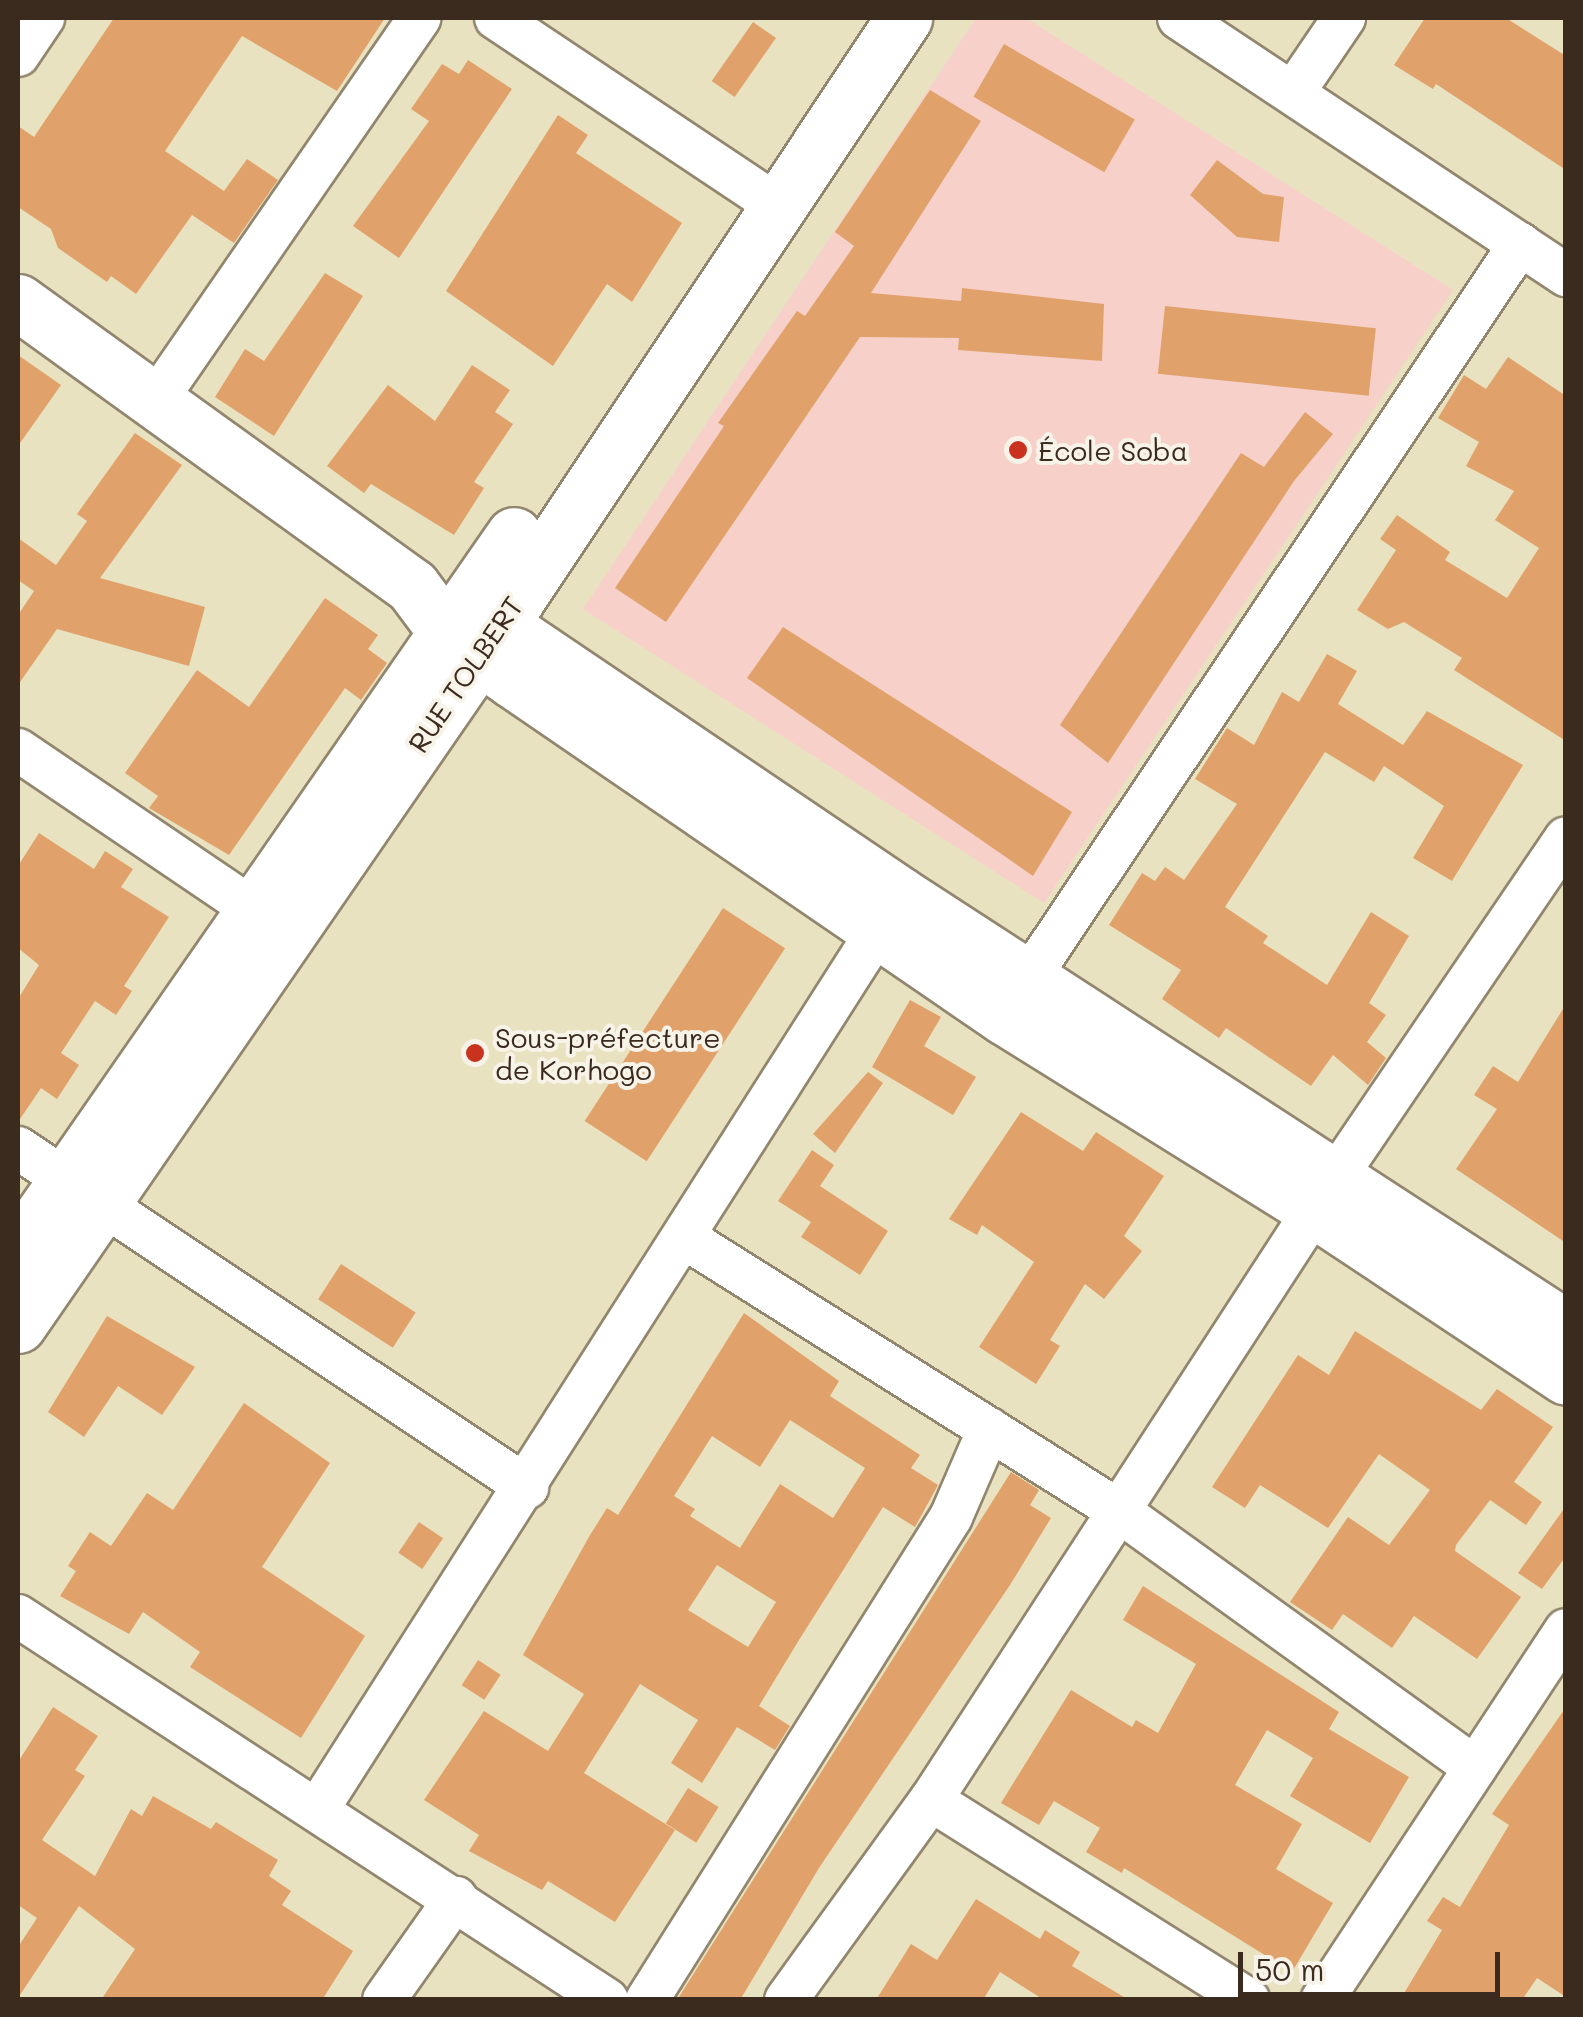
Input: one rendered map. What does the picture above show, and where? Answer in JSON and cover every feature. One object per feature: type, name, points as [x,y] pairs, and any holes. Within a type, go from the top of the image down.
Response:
[{"type":"street","points":[[18,55],[43,18]]},
{"type":"street","points":[[156,400],[420,18]]},
{"type":"street","points":[[496,18],[767,199]]},
{"type":"street","name":"RUE TOLBERT","points":[[767,199],[861,18]]},
{"type":"street","name":"RUE TOLBERT","points":[[18,1250],[82,1194],[767,199],[904,18]]},
{"type":"street","points":[[1179,18],[1566,274]]},
{"type":"street","points":[[1293,93],[1344,18]]},
{"type":"street","points":[[1030,976],[1520,244]]},
{"type":"street","points":[[18,302],[412,586],[889,914],[1326,1192],[1566,1328]]},
{"type":"street","name":"RUE TOLBERT","points":[[18,1324],[82,1194],[254,910],[473,628]]},
{"type":"street","points":[[18,750],[254,910]]},
{"type":"street","points":[[786,2000],[930,1800],[1326,1192],[1566,838]]},
{"type":"street","points":[[889,914],[1030,976],[1326,1192],[1566,1377]]},
{"type":"street","points":[[319,1807],[528,1487],[889,914]]},
{"type":"street","points":[[18,1148],[528,1487]]},
{"type":"street","points":[[685,1238],[1120,1511],[1475,1768]]},
{"type":"street","points":[[647,2000],[951,1516],[988,1429]]},
{"type":"street","points":[[18,1616],[319,1807],[608,2000]]},
{"type":"street","points":[[1322,2000],[1566,1630]]},
{"type":"street","points":[[930,1800],[1248,2000]]},
{"type":"street","points":[[384,2000],[456,1898]]},
{"type":"shaded area","name":"École Soba","points":[[976,18],[1026,18],[1453,290],[1044,903],[583,609]]},
{"type":"building","points":[[114,18],[385,18],[337,91],[242,36],[165,151],[224,191],[247,159],[278,180],[234,243],[192,215],[136,294],[111,276],[107,282],[58,248],[51,229],[18,207],[18,126],[34,137]]},
{"type":"building","points":[[1425,18],[1506,18],[1566,56],[1566,170],[1436,84],[1433,89],[1394,65]]},
{"type":"building","points":[[753,22],[776,38],[735,97],[712,81]]},
{"type":"building","points":[[1004,44],[1135,119],[1104,172],[974,97]]},
{"type":"building","points":[[468,60],[512,89],[399,258],[353,226],[429,121],[411,109],[442,64],[459,74]]},
{"type":"building","points":[[930,90],[981,121],[871,293],[961,301],[962,288],[1104,304],[1102,361],[958,350],[959,338],[860,337],[666,622],[615,588],[724,426],[718,423],[797,311],[805,316],[854,246],[835,232]]},
{"type":"building","points":[[558,115],[588,135],[576,153],[682,223],[632,302],[607,284],[553,366],[446,291]]},
{"type":"building","points":[[1217,160],[1263,194],[1284,197],[1279,242],[1237,237],[1190,195]]},
{"type":"building","points":[[325,273],[363,296],[274,436],[215,397],[245,349],[264,361]]},
{"type":"building","points":[[1165,306],[1376,328],[1369,396],[1158,374]]},
{"type":"building","points":[[18,355],[61,385],[18,446]]},
{"type":"building","points":[[1508,357],[1566,396],[1566,741],[1454,670],[1462,658],[1404,622],[1388,629],[1357,610],[1396,550],[1380,539],[1397,515],[1450,552],[1445,560],[1507,598],[1539,548],[1495,520],[1514,491],[1466,466],[1479,442],[1438,418],[1464,375],[1486,389]]},
{"type":"building","points":[[472,365],[510,390],[495,412],[513,424],[474,482],[484,488],[454,535],[371,484],[364,493],[327,466],[388,385],[435,421]]},
{"type":"building","points":[[1305,412],[1333,434],[1294,481],[1108,763],[1060,725],[1241,453],[1264,467]]},
{"type":"building","points":[[135,433],[182,465],[100,578],[205,607],[189,666],[57,629],[18,685],[18,615],[34,591],[18,580],[18,538],[56,565],[87,521],[77,514]]},
{"type":"building","points":[[325,598],[378,635],[368,649],[387,663],[361,700],[345,688],[229,855],[149,808],[158,796],[125,773],[197,670],[249,707]]},
{"type":"building","points":[[783,627],[1072,812],[1033,876],[747,678]]},
{"type":"building","points":[[1327,654],[1357,671],[1338,704],[1403,745],[1427,711],[1523,765],[1452,881],[1413,858],[1444,806],[1384,766],[1374,782],[1325,752],[1225,907],[1268,936],[1263,943],[1327,985],[1371,912],[1409,936],[1369,1003],[1386,1015],[1367,1042],[1386,1058],[1368,1085],[1333,1055],[1311,1086],[1226,1028],[1219,1038],[1162,999],[1181,970],[1109,925],[1142,873],[1155,881],[1165,867],[1184,880],[1237,804],[1195,779],[1227,728],[1254,745],[1282,692],[1299,702]]},
{"type":"building","points":[[39,833],[94,869],[105,851],[133,869],[121,887],[169,917],[124,986],[132,991],[116,1015],[95,1001],[61,1053],[79,1065],[57,1099],[41,1088],[18,1122],[18,999],[39,965],[18,948],[18,866]]},
{"type":"building","points":[[723,908],[785,948],[647,1161],[585,1121]]},
{"type":"building","points":[[910,1000],[941,1017],[924,1046],[976,1077],[953,1115],[872,1067]]},
{"type":"building","points":[[1566,1004],[1566,1243],[1456,1169],[1497,1109],[1474,1095],[1493,1066],[1518,1082]]},
{"type":"building","points":[[868,1072],[883,1083],[835,1153],[813,1134]]},
{"type":"building","points":[[1021,1112],[1083,1151],[1096,1132],[1164,1176],[1124,1236],[1142,1251],[1104,1299],[1085,1284],[1050,1340],[1060,1346],[1036,1384],[979,1347],[1034,1262],[982,1225],[977,1235],[949,1219]]},
{"type":"building","points":[[812,1150],[834,1165],[820,1186],[888,1231],[860,1275],[801,1237],[811,1222],[778,1201]]},
{"type":"building","points":[[341,1264],[416,1312],[393,1348],[318,1299]]},
{"type":"building","points":[[744,1313],[839,1381],[830,1396],[920,1455],[911,1468],[938,1485],[915,1527],[883,1507],[799,1640],[759,1706],[790,1726],[775,1750],[737,1727],[702,1783],[671,1763],[698,1720],[640,1684],[584,1773],[675,1830],[615,1922],[548,1881],[542,1890],[469,1851],[479,1835],[424,1800],[484,1711],[548,1751],[584,1694],[523,1655],[607,1508],[618,1515]],"holes":[[[790,1420],[865,1468],[833,1518],[780,1484],[740,1548],[690,1516],[695,1509],[674,1496],[712,1436],[760,1467]],[[717,1565],[776,1602],[748,1647],[688,1610]]]},
{"type":"building","points":[[107,1316],[195,1367],[162,1415],[118,1386],[84,1437],[48,1412]]},
{"type":"building","points":[[1355,1331],[1481,1410],[1497,1389],[1553,1427],[1514,1482],[1542,1502],[1526,1525],[1490,1500],[1456,1545],[1455,1551],[1521,1597],[1477,1659],[1414,1616],[1392,1648],[1343,1614],[1332,1630],[1290,1602],[1348,1517],[1389,1545],[1430,1490],[1379,1454],[1328,1528],[1260,1485],[1245,1508],[1212,1487],[1298,1355],[1329,1375]]},
{"type":"building","points":[[244,1403],[330,1463],[262,1567],[365,1636],[301,1738],[190,1667],[200,1652],[143,1612],[129,1634],[60,1596],[76,1571],[68,1566],[90,1532],[111,1546],[147,1493],[173,1510]]},
{"type":"building","points":[[1011,1472],[1039,1490],[1030,1505],[1051,1518],[1010,1585],[819,1868],[740,2000],[677,2000]]},
{"type":"building","points":[[1566,1506],[1566,1556],[1542,1589],[1518,1573]]},
{"type":"building","points":[[419,1522],[443,1538],[422,1569],[398,1553]]},
{"type":"building","points":[[1143,1586],[1339,1712],[1329,1729],[1409,1777],[1370,1843],[1290,1796],[1313,1758],[1267,1730],[1235,1785],[1302,1824],[1276,1869],[1333,1903],[1292,1972],[1124,1868],[1122,1873],[1086,1852],[1100,1828],[1054,1801],[1039,1825],[1001,1803],[1071,1690],[1132,1727],[1136,1720],[1158,1733],[1196,1664],[1123,1620]]},
{"type":"building","points":[[478,1660],[501,1675],[484,1700],[462,1685]]},
{"type":"building","points":[[53,1707],[98,1736],[75,1770],[85,1776],[42,1840],[95,1876],[131,1809],[142,1816],[153,1796],[211,1829],[216,1822],[278,1860],[269,1876],[291,1891],[282,1905],[353,1951],[322,2000],[101,2000],[135,1949],[79,1906],[18,1998],[18,1947],[37,1918],[18,1905],[18,1762]]},
{"type":"building","points":[[1566,1707],[1566,1997],[1537,1978],[1522,2000],[1400,2000],[1442,1930],[1427,1921],[1443,1897],[1460,1907],[1509,1825],[1492,1814]]},
{"type":"building","points":[[688,1788],[719,1807],[696,1843],[666,1824]]},
{"type":"building","points":[[976,1899],[1040,1939],[1045,1930],[1080,1952],[1072,1966],[1129,2000],[1044,2000],[1000,1972],[983,2000],[876,2000],[911,1944],[937,1960]]},
{"type":"place","name":"École Soba","points":[[1018,450]]},
{"type":"place","name":"Sous-préfecture de Korhogo","points":[[475,1053]]}]
